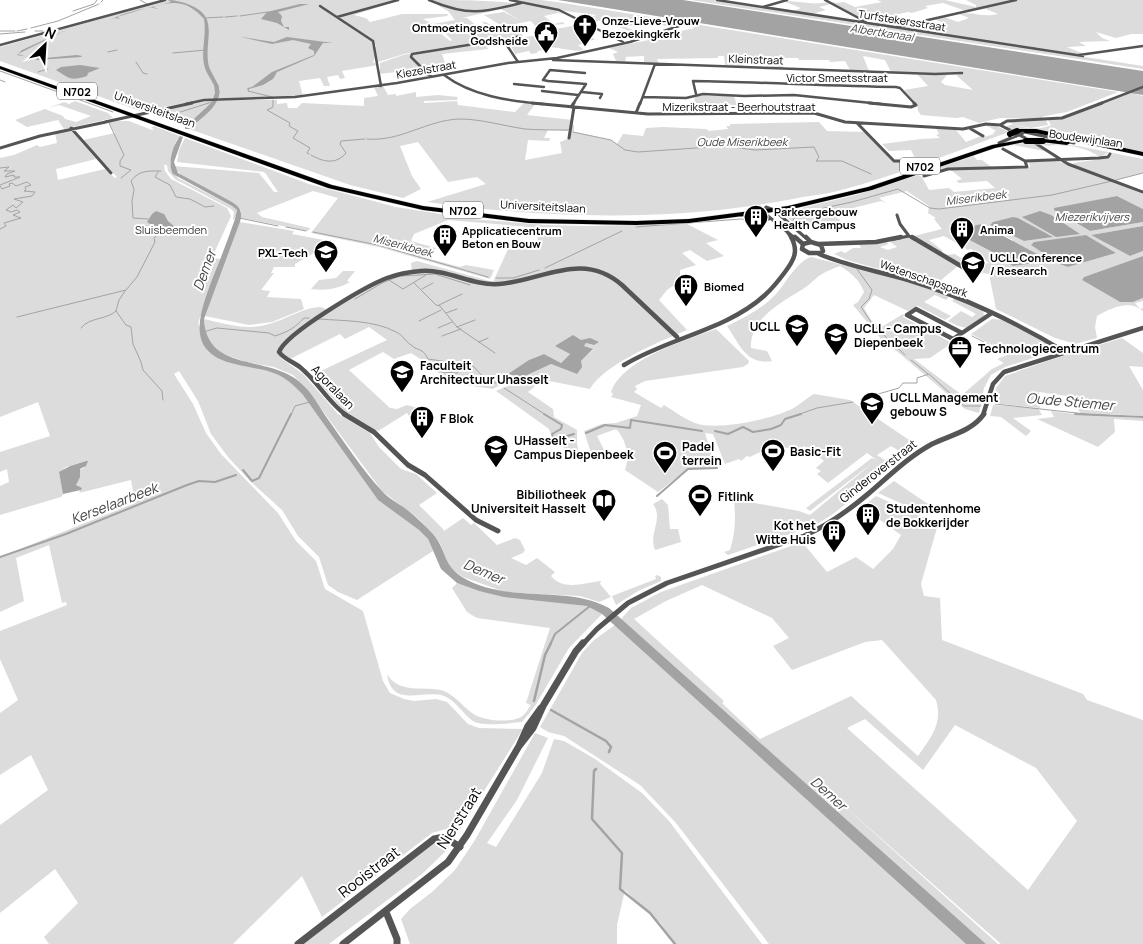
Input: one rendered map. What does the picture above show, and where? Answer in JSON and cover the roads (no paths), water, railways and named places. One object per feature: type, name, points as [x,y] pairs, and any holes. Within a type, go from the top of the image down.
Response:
[{"type":"highway","name":"Universiteitslaan","points":[[0,63],[223,147],[336,184],[403,203],[504,219],[582,224],[689,220],[740,215],[866,185],[1016,134],[1032,132]]},
{"type":"highway","name":"Universiteitslaan","points":[[0,67],[137,115]]},
{"type":"highway","name":"Boudewijnlaan","points":[[1032,132],[1143,156]]},
{"type":"highway","name":"Universiteitslaan","points":[[403,203],[498,214],[593,219],[675,217],[764,209],[774,210],[870,189],[994,146],[1026,142]]},
{"type":"highway","name":"Boudewijnlaan","points":[[1026,142],[1083,146],[1143,156]]},
{"type":"street","points":[[1,45],[164,0]]},
{"type":"street","points":[[337,17],[398,0]]},
{"type":"street","points":[[430,0],[451,10],[473,14],[524,3]]},
{"type":"street","points":[[510,0],[559,10],[623,42]]},
{"type":"street","name":"Turfstekersstraat","points":[[718,0],[1083,56]]},
{"type":"street","points":[[763,7],[786,0]]},
{"type":"street","points":[[825,0],[866,23]]},
{"type":"street","points":[[894,27],[1016,0]]},
{"type":"street","points":[[320,6],[373,41],[381,86]]},
{"type":"street","name":"Kiezelstraat","points":[[0,148],[71,128],[212,99],[279,99],[381,86],[597,50],[623,42],[631,42],[679,26]]},
{"type":"street","points":[[432,77],[411,57],[412,54],[521,36]]},
{"type":"street","points":[[501,40],[518,62]]},
{"type":"street","points":[[1077,55],[1143,46]]},
{"type":"street","name":"Kleinstraat","points":[[549,59],[557,61],[952,74],[962,72]]},
{"type":"street","points":[[636,113],[655,64]]},
{"type":"street","points":[[569,138],[573,107],[578,95],[580,95],[586,84],[543,80],[550,70],[584,73]]},
{"type":"street","name":"Mizerikstraat - Beerhoutstraat","points":[[444,74],[452,82],[468,90],[534,103],[662,115],[810,113],[840,121],[971,129]]},
{"type":"street","points":[[534,103],[548,81]]},
{"type":"street","name":"Victor Smeetsstraat","points":[[643,97],[684,98],[696,94],[744,96],[794,95],[911,107],[916,105],[896,86],[808,86],[751,82],[693,81],[696,94]]},
{"type":"street","points":[[514,84],[544,87]]},
{"type":"street","points":[[971,129],[986,124],[1000,124],[1005,121],[1062,118],[1143,87]]},
{"type":"street","points":[[542,91],[578,95]]},
{"type":"street","points":[[582,92],[603,93],[600,98]]},
{"type":"street","points":[[857,122],[894,161],[911,161]]},
{"type":"street","points":[[1000,124],[1003,128],[1035,143],[1063,160],[1143,192]]},
{"type":"street","points":[[71,128],[111,173]]},
{"type":"street","points":[[971,129],[983,136]]},
{"type":"street","points":[[999,143],[1016,134]]},
{"type":"street","points":[[1050,135],[1074,143]]},
{"type":"street","points":[[1003,149],[1025,161],[1103,158],[1110,154]]},
{"type":"street","points":[[924,176],[948,169],[1025,168],[1027,166],[1025,161]]},
{"type":"street","points":[[783,219],[783,215],[788,208]]},
{"type":"street","points":[[764,209],[770,219],[803,244]]},
{"type":"street","points":[[774,210],[810,242],[819,244],[824,250],[819,254]]},
{"type":"street","points":[[740,215],[754,215],[770,219]]},
{"type":"street","points":[[897,215],[900,224],[909,236]]},
{"type":"street","points":[[787,232],[796,246],[797,257]]},
{"type":"street","name":"Wetenschapspark","points":[[819,244],[882,241],[909,236],[966,269]]},
{"type":"street","points":[[803,244],[810,242]]},
{"type":"street","name":"Wetenschapspark","points":[[824,250],[836,243]]},
{"type":"street","points":[[624,365],[643,353],[677,337],[739,314],[748,308],[767,294],[797,257],[803,244]]},
{"type":"street","points":[[802,249],[809,253]]},
{"type":"street","name":"Wetenschapspark","points":[[824,250],[849,264]]},
{"type":"street","points":[[802,256],[809,253]]},
{"type":"street","name":"Wetenschapspark","points":[[809,253],[819,254],[940,291],[992,313],[1049,341],[1065,352]]},
{"type":"street","name":"Agoralaan","points":[[498,531],[476,520],[425,475],[404,461],[374,432],[338,409],[301,368],[284,358],[280,352],[281,346],[291,337],[367,286],[381,279],[412,271],[442,273],[477,283],[490,284],[508,283],[543,272],[563,269],[587,269],[600,272],[622,283],[643,306],[677,337]]},
{"type":"street","points":[[962,333],[916,309],[907,315],[953,339],[962,333],[992,313]]},
{"type":"street","name":"Ginderoverstraat","points":[[607,620],[638,596],[654,589],[804,536],[824,527],[924,449],[964,430],[978,421],[986,409],[990,386],[998,376],[1013,368],[1143,328]]},
{"type":"street","name":"Nierstraat","points":[[343,944],[433,876],[448,862],[460,846],[519,746],[533,728],[543,706],[576,651],[607,620]]},
{"type":"street","name":"Rooistraat","points":[[298,944],[434,839],[444,837],[460,846]]},
{"type":"street","points":[[386,912],[397,939],[397,944]]},
{"type":"water","points":[[173,0],[190,5],[205,15],[209,29],[208,62],[218,84],[218,98],[216,98],[216,90],[206,72],[204,62],[204,19],[187,5],[168,3],[153,7],[158,9],[150,7]]},
{"type":"water","name":"Albertkanaal","points":[[558,0],[683,0],[1143,71],[1143,95]]},
{"type":"water","points":[[300,4],[309,4],[278,12],[282,16],[281,21],[284,27],[289,27],[289,30],[277,23],[261,19],[267,12]]},
{"type":"water","points":[[68,29],[18,54],[22,50]]},
{"type":"water","points":[[241,37],[274,42],[287,37],[333,43],[323,43],[314,56],[277,72],[273,79],[263,85],[249,89],[249,92],[247,88],[252,87],[272,72],[314,55],[314,51],[308,48],[311,44],[293,40],[272,44]]},
{"type":"water","points":[[40,56],[45,58],[82,56],[37,60],[32,58]]},
{"type":"water","points":[[80,65],[100,68],[88,73],[87,76],[74,79],[56,70],[61,67]]},
{"type":"water","name":"Demer","points":[[180,136],[183,137],[174,162],[178,173],[232,202],[239,208],[241,213],[240,222],[204,319],[208,337],[217,349],[229,356],[292,376],[305,387],[375,483],[387,496],[410,512],[430,531],[441,546],[451,567],[462,577],[480,585],[499,590],[574,597],[592,601],[609,608],[986,944],[966,944],[602,614],[587,606],[504,597],[457,583],[441,569],[428,539],[419,530],[378,500],[303,395],[294,386],[272,372],[235,364],[219,358],[208,350],[202,341],[200,330],[201,317],[208,291],[237,210],[173,174],[171,170],[172,155],[175,144]]},
{"type":"water","name":"Miezerikvijvers","points":[[1117,196],[1143,209],[1143,222],[1090,231],[1054,210],[1054,208]]},
{"type":"water","points":[[156,211],[164,214],[175,227],[172,231],[165,233],[156,232],[156,228],[147,222]]},
{"type":"water","name":"Miezerikvijvers","points":[[1040,211],[1051,215],[1080,234],[1056,237],[1022,217]]},
{"type":"water","name":"Miezerikvijvers","points":[[1013,217],[1053,237],[1024,241],[990,225],[993,222]]},
{"type":"water","name":"Miezerikvijvers","points":[[981,224],[1050,261],[1013,266],[998,255],[954,232],[955,230]]},
{"type":"water","name":"Miezerikvijvers","points":[[1143,226],[1143,251],[1130,256],[1091,235]]},
{"type":"water","name":"Miezerikvijvers","points":[[1086,235],[1116,253],[1068,267],[1060,264],[1031,245],[1034,242]]},
{"type":"water","name":"Miezerikvijvers","points":[[1143,256],[1143,298],[1133,302],[1120,302],[1082,280],[1084,277]]},
{"type":"water","points":[[573,335],[581,340],[590,338],[599,342],[594,345],[586,343],[584,346],[593,349],[581,361],[582,367],[577,374],[551,364],[523,377],[508,374],[529,360],[544,354],[561,363],[570,354],[555,346]]},
{"type":"water","points":[[88,461],[86,466],[80,469],[80,477],[76,485],[82,488],[81,490],[63,494],[59,472]]},
{"type":"waterway","points":[[73,11],[94,4],[97,0]]},
{"type":"waterway","points":[[140,0],[147,4]]},
{"type":"waterway","points":[[31,28],[58,21],[99,4]]},
{"type":"waterway","points":[[240,16],[268,12]]},
{"type":"waterway","points":[[225,17],[237,16]]},
{"type":"waterway","points":[[205,18],[223,17]]},
{"type":"waterway","points":[[17,31],[27,29]]},
{"type":"waterway","points":[[0,31],[15,31]]},
{"type":"waterway","points":[[35,31],[43,31]]},
{"type":"waterway","points":[[0,34],[25,32]]},
{"type":"waterway","points":[[108,52],[117,50]]},
{"type":"waterway","points":[[173,53],[206,50]]},
{"type":"waterway","points":[[136,62],[143,73],[147,74]]},
{"type":"waterway","points":[[38,72],[48,69]]},
{"type":"waterway","points":[[0,71],[113,112]]},
{"type":"waterway","points":[[0,80],[5,82]]},
{"type":"waterway","name":"Demer","points":[[187,128],[214,103],[218,93],[216,85]]},
{"type":"waterway","name":"Oude Miserikbeek","points":[[248,91],[272,97]]},
{"type":"waterway","name":"Oude Miserikbeek","points":[[273,100],[273,107],[267,110],[290,123],[289,126],[298,131],[293,138],[310,148],[307,153],[309,154]]},
{"type":"waterway","points":[[163,111],[169,110],[169,113],[174,114],[215,101]]},
{"type":"waterway","name":"Oude Miserikbeek","points":[[367,139],[391,137],[436,123],[460,119],[484,121],[525,129],[568,130]]},
{"type":"waterway","points":[[109,123],[124,155],[120,161],[120,166],[131,170],[121,178]]},
{"type":"waterway","name":"Oude Miserikbeek","points":[[573,132],[611,140],[625,150],[638,152],[725,146],[755,150],[814,147],[819,157],[816,161],[842,161],[871,174]]},
{"type":"waterway","name":"Oude Miserikbeek","points":[[311,155],[325,161],[334,161],[346,153],[340,144],[341,141],[365,139]]},
{"type":"waterway","points":[[0,168],[9,167],[4,171],[15,171],[7,174],[5,177],[14,175],[14,177],[20,177],[0,185]]},
{"type":"waterway","points":[[134,189],[131,181],[134,177],[148,171],[161,171]]},
{"type":"waterway","points":[[158,172],[155,177],[170,185],[176,197],[190,199],[205,207],[214,206]]},
{"type":"waterway","name":"Miserikbeek","points":[[1116,180],[1143,173]]},
{"type":"waterway","name":"Miserikbeek","points":[[793,221],[796,214],[852,202],[898,189],[930,208],[939,209],[1052,195],[1112,181]]},
{"type":"waterway","points":[[0,186],[2,189],[10,186],[9,184],[12,183],[16,186],[27,182],[31,185],[25,187],[26,190],[24,191],[35,192],[32,196],[14,199],[23,202],[16,208],[13,205],[6,210],[11,212],[17,210],[20,212],[13,215],[21,218],[4,223],[6,226],[0,229]]},
{"type":"waterway","points":[[134,190],[132,201],[133,218],[148,219]]},
{"type":"waterway","name":"Miserikbeek","points":[[239,218],[278,226]]},
{"type":"waterway","name":"Miserikbeek","points":[[636,227],[741,219],[764,222]]},
{"type":"waterway","name":"Miserikbeek","points":[[286,227],[306,231]]},
{"type":"waterway","name":"Miserikbeek","points":[[545,268],[622,231]]},
{"type":"waterway","name":"Miserikbeek","points":[[313,232],[378,245],[488,277]]},
{"type":"waterway","points":[[17,317],[126,290],[137,277],[155,242],[154,238],[160,233]]},
{"type":"waterway","points":[[857,269],[872,290],[869,299],[861,307],[873,325],[905,355]]},
{"type":"waterway","name":"Miserikbeek","points":[[496,278],[513,278],[539,270]]},
{"type":"waterway","points":[[402,276],[435,274],[470,285]]},
{"type":"waterway","points":[[389,280],[403,289],[426,275]]},
{"type":"waterway","points":[[389,280],[397,277]]},
{"type":"waterway","points":[[355,299],[389,280]]},
{"type":"waterway","points":[[414,283],[436,305],[440,306],[457,327]]},
{"type":"waterway","points":[[422,289],[433,283]]},
{"type":"waterway","points":[[116,311],[119,300],[125,291]]},
{"type":"waterway","points":[[439,305],[462,294]]},
{"type":"waterway","points":[[446,313],[457,309]]},
{"type":"waterway","points":[[419,321],[441,310]]},
{"type":"waterway","points":[[81,328],[84,324],[108,316],[116,311]]},
{"type":"waterway","points":[[116,311],[126,325],[131,327],[133,344],[143,370],[162,391],[163,400]]},
{"type":"waterway","name":"Oude Stiemer","points":[[203,332],[217,328],[269,333],[275,336],[291,329],[304,318],[309,318]]},
{"type":"waterway","name":"Oude Stiemer","points":[[319,319],[359,322],[387,328],[398,333],[414,347],[422,351],[428,359],[448,362],[441,372],[457,373],[466,365],[473,366],[487,381],[500,384]]},
{"type":"waterway","points":[[457,327],[475,320]]},
{"type":"waterway","points":[[438,328],[452,322]]},
{"type":"waterway","points":[[442,336],[460,329]]},
{"type":"waterway","points":[[460,329],[495,353]]},
{"type":"waterway","points":[[972,336],[1006,353]]},
{"type":"waterway","points":[[479,342],[488,338]]},
{"type":"waterway","points":[[911,360],[928,374]]},
{"type":"waterway","name":"Oude Stiemer","points":[[861,399],[899,388],[903,383],[917,383],[917,378],[929,374],[964,406],[981,406]]},
{"type":"waterway","name":"Oude Stiemer","points":[[504,388],[546,415]]},
{"type":"waterway","name":"Kerselaarbeek","points":[[291,415],[295,406],[310,402]]},
{"type":"waterway","name":"Oude Stiemer","points":[[797,415],[817,408],[853,402]]},
{"type":"waterway","name":"Oude Stiemer","points":[[995,404],[1093,415]]},
{"type":"waterway","name":"Kerselaarbeek","points":[[243,470],[252,481],[259,478],[291,414]]},
{"type":"waterway","name":"Oude Stiemer","points":[[544,414],[562,425],[561,429],[552,434],[553,437],[560,438],[574,434]]},
{"type":"waterway","name":"Oude Stiemer","points":[[715,431],[728,434],[743,427],[753,432],[771,429],[781,425],[785,419],[801,414]]},
{"type":"waterway","name":"Oude Stiemer","points":[[1075,414],[1093,415]]},
{"type":"waterway","name":"Oude Stiemer","points":[[1093,415],[1143,417]]},
{"type":"waterway","name":"Oude Stiemer","points":[[586,433],[605,425],[630,428],[631,420],[702,431]]},
{"type":"waterway","points":[[657,496],[688,469],[717,468]]},
{"type":"waterway","name":"Kerselaarbeek","points":[[0,557],[66,534],[187,485],[199,481],[215,482],[236,475]]},
{"type":"waterway","points":[[550,645],[555,634],[590,606]]},
{"type":"waterway","points":[[534,701],[545,655],[550,645]]},
{"type":"waterway","points":[[551,710],[606,741],[611,747],[609,752]]},
{"type":"waterway","points":[[596,769],[594,771],[592,819],[622,853],[620,889],[650,913],[675,944]]},
{"type":"place","name":"Onze-Lieve-Vrouw Bezoekingkerk","points":[[585,47]]},
{"type":"place","name":"Ontmoetingscentrum Godsheide","points":[[546,54]]},
{"type":"place","name":"Parkeergebouw Health Campus","points":[[756,238]]},
{"type":"place","name":"Anima","points":[[962,250]]},
{"type":"place","name":"Applicatiecentrum Beton en Bouw","points":[[445,257]]},
{"type":"place","name":"PXL-Tech","points":[[326,273]]},
{"type":"place","name":"UCLL Conference / Research","points":[[973,284]]},
{"type":"place","name":"Biomed","points":[[686,307]]},
{"type":"place","name":"UCLL","points":[[797,347]]},
{"type":"place","name":"UCLL - Campus Diepenbeek","points":[[836,356]]},
{"type":"place","name":"Technologiecentrum","points":[[960,369]]},
{"type":"place","name":"Faculteit Architectuur Uhasselt","points":[[402,393]]},
{"type":"place","name":"UCLL Management gebouw S","points":[[872,425]]},
{"type":"place","name":"F Blok","points":[[422,439]]},
{"type":"place","name":"UHasselt - Campus Diepenbeek","points":[[496,468]]},
{"type":"place","name":"Basic-Fit","points":[[773,472]]},
{"type":"place","name":"Padel terrein","points":[[665,474]]},
{"type":"place","name":"Fitlink","points":[[700,517]]},
{"type":"place","name":"Bibiliotheek Universiteit Hasselt","points":[[604,522]]},
{"type":"place","name":"Studentenhome de Bokkerijder","points":[[868,536]]},
{"type":"place","name":"Kot het Witte Huis","points":[[834,553]]},
{"type":"park label","name":"Sluisbeemden","points":[[171,229]]}]
